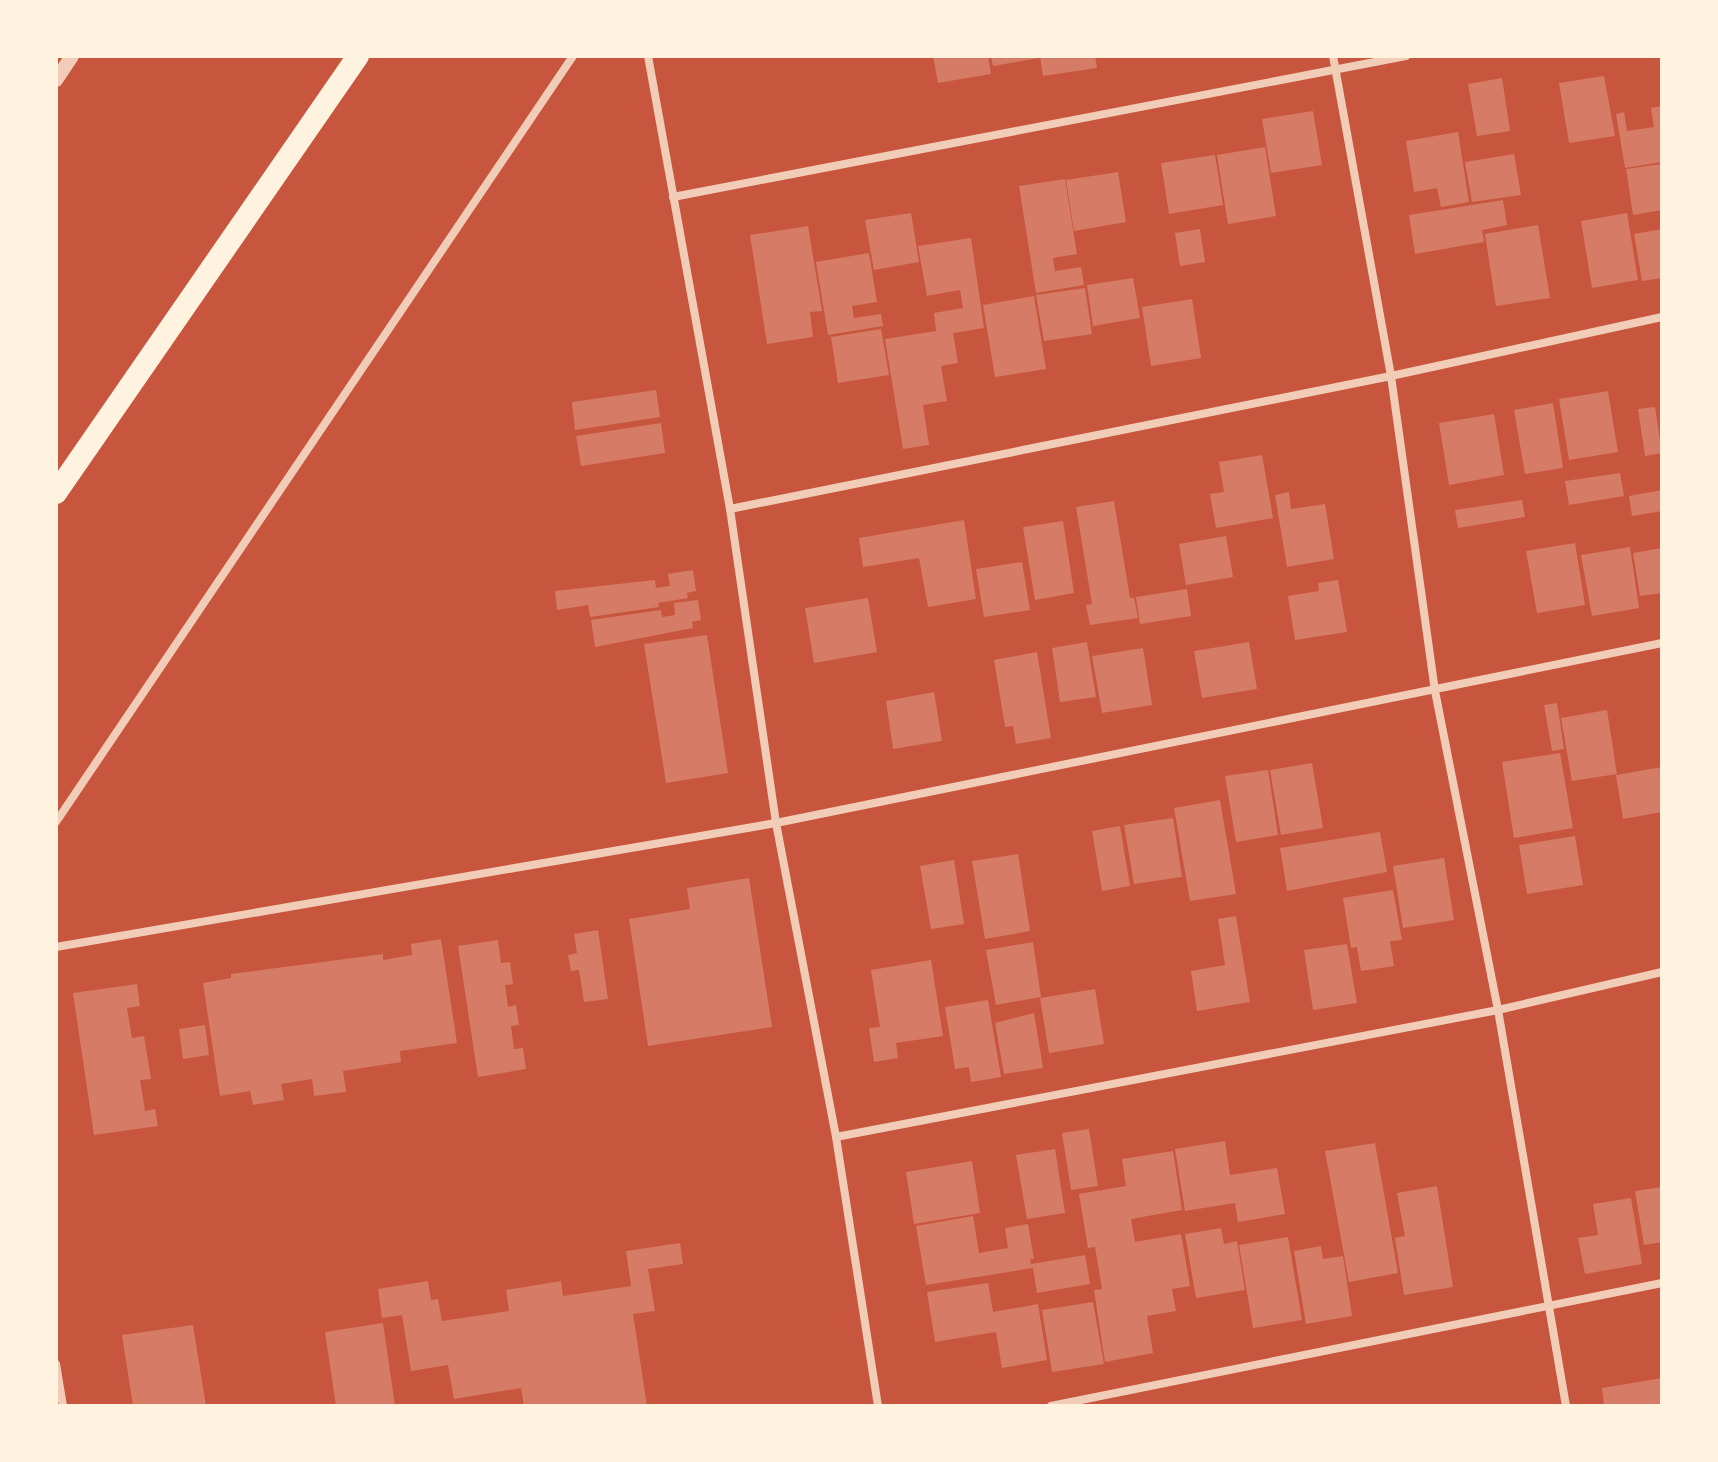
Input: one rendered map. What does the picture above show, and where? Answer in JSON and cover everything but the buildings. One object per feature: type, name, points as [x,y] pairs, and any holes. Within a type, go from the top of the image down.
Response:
[{"type":"highway","points":[[56,493],[358,56]]},
{"type":"street","points":[[56,80],[72,56]]},
{"type":"street","points":[[56,822],[573,56]]},
{"type":"street","points":[[648,56],[730,509],[776,823],[836,1137],[878,1406]]},
{"type":"street","points":[[1333,56],[1391,376],[1435,691],[1498,1010],[1566,1406]]},
{"type":"street","points":[[673,197],[1406,56]]},
{"type":"street","points":[[730,509],[1391,376],[1662,317]]},
{"type":"street","points":[[56,947],[776,823],[1662,643]]},
{"type":"street","points":[[836,1137],[1498,1010],[1662,972]]},
{"type":"street","points":[[1051,1406],[1662,1283]]},
{"type":"street","points":[[56,1364],[63,1406]]}]
